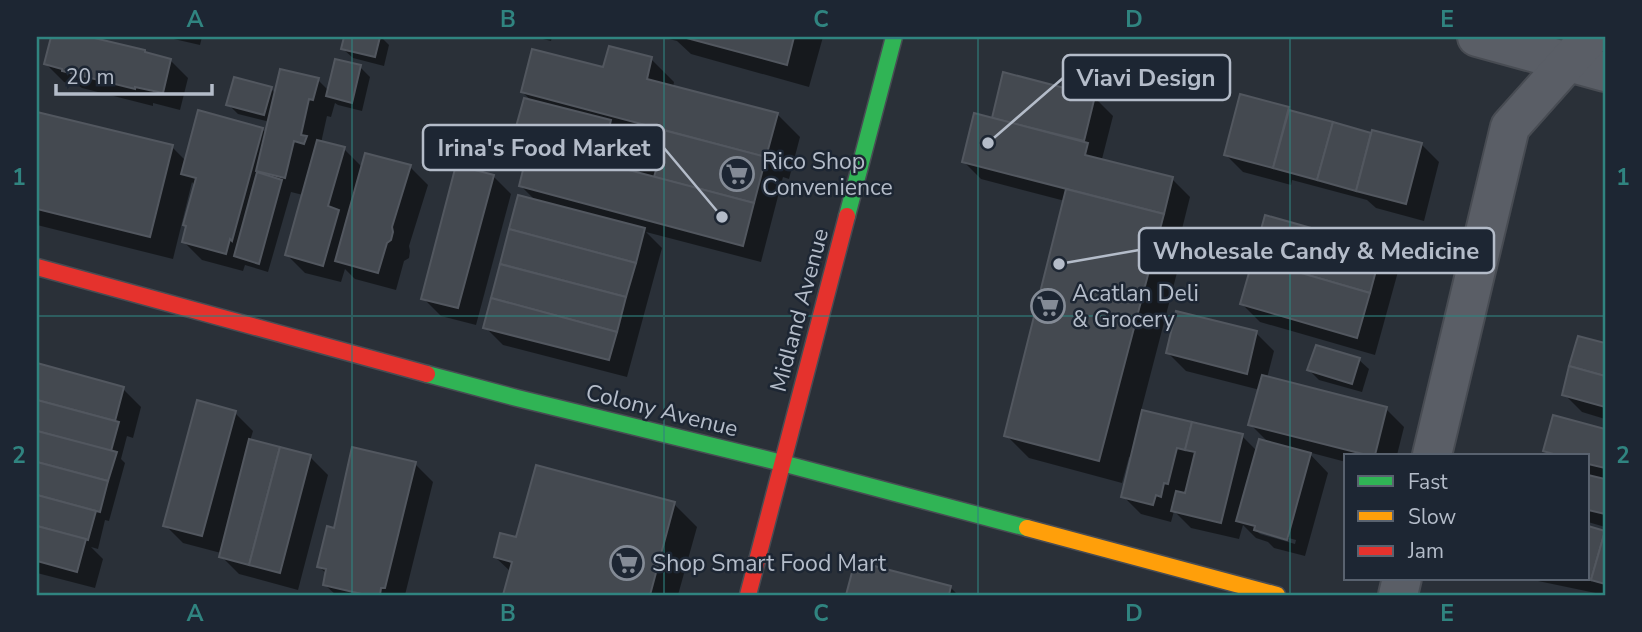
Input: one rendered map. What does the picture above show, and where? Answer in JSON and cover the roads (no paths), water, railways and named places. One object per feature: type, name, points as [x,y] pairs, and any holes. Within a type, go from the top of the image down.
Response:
[{"type":"street","name":"Midland Avenue","points":[[748,595],[894,37]]},
{"type":"street","points":[[1477,37],[1578,49],[1605,72]]},
{"type":"street","points":[[1432,454],[1510,127],[1578,49]]},
{"type":"street","name":"Colony Avenue","points":[[37,267],[517,398],[782,463],[1277,595]]},
{"type":"place","name":"Viavi Design","points":[[988,143]]},
{"type":"place","name":"Rico Shop Convenience","points":[[737,174]]},
{"type":"place","name":"Irina's Food Market","points":[[722,217]]},
{"type":"place","name":"Wholesale Candy & Medicine","points":[[1059,264]]},
{"type":"place","name":"Acatlan Deli & Grocery","points":[[1048,306]]},
{"type":"place","name":"Shop Smart Food Mart","points":[[627,563]]}]
